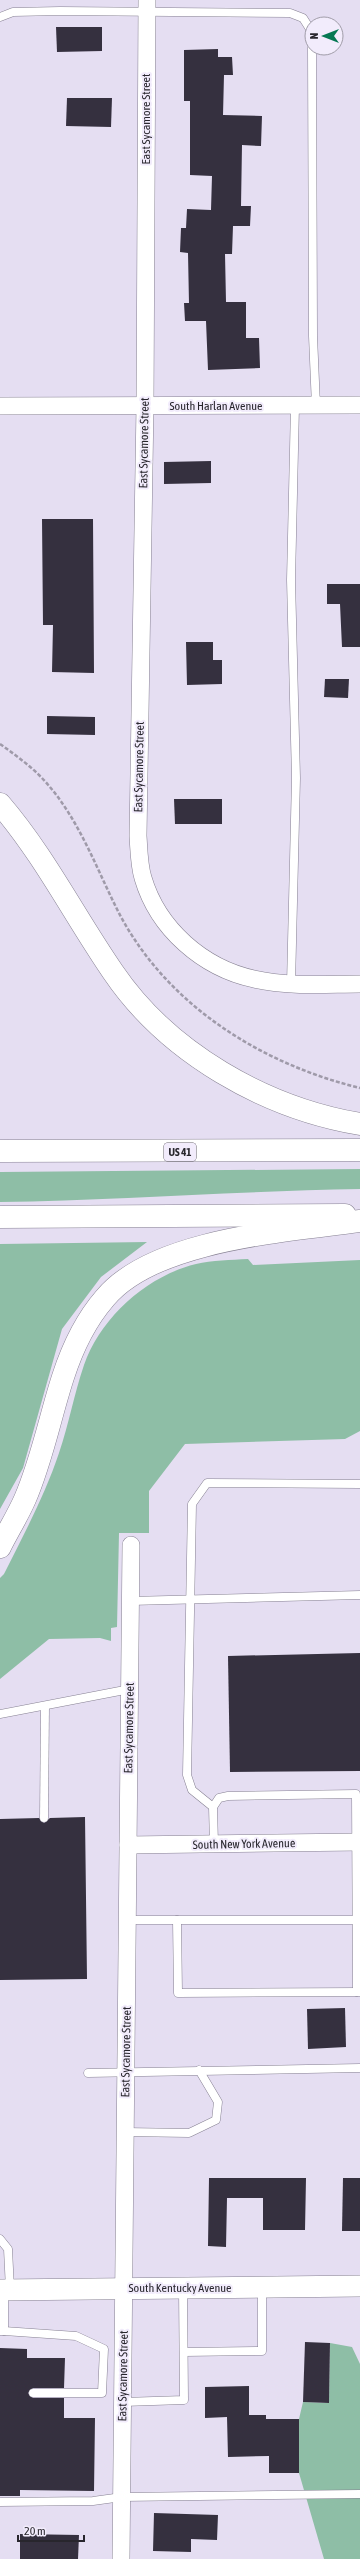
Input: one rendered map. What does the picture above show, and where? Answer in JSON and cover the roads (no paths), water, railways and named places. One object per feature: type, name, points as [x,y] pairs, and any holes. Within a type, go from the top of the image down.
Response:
[{"type":"highway","points":[[0,804],[21,831],[114,974],[158,1024],[197,1056],[248,1087],[299,1109],[360,1124]]},
{"type":"highway","name":"US 41","points":[[0,1151],[360,1150]]},
{"type":"highway","points":[[0,1217],[360,1215]]},
{"type":"highway","points":[[0,1547],[26,1498],[63,1377],[81,1332],[105,1297],[138,1271],[179,1253],[225,1242],[360,1221]]},
{"type":"street","name":"East Sycamore Street","points":[[147,6],[145,406],[138,836],[140,861],[146,886],[161,917],[173,933],[213,964],[254,979],[291,984],[360,984]]},
{"type":"street","name":"South Harlan Avenue","points":[[0,406],[360,405]]},
{"type":"street","name":"East Sycamore Street","points":[[121,2559],[131,1545]]},
{"type":"street","name":"South New York Avenue","points":[[128,1845],[357,1842]]},
{"type":"street","name":"South Kentucky Avenue","points":[[5,2290],[360,2286]]},
{"type":"lane","points":[[0,18],[13,12],[147,6],[290,14],[304,20]]},
{"type":"lane","points":[[312,56],[313,336],[316,406]]},
{"type":"lane","points":[[291,984],[296,778],[291,580],[295,406]]},
{"type":"lane","points":[[213,1807],[192,1790],[187,1775],[192,1504],[207,1483],[360,1484]]},
{"type":"lane","points":[[130,1601],[190,1601],[360,1595]]},
{"type":"lane","points":[[0,1714],[130,1690]]},
{"type":"lane","points":[[44,1818],[45,1706]]},
{"type":"lane","points":[[177,1920],[178,1993],[358,1992],[358,1794],[228,1796],[218,1798],[213,1807],[214,1844]]},
{"type":"lane","points":[[127,1920],[358,1920]]},
{"type":"lane","points":[[88,2073],[126,2071],[360,2068]]},
{"type":"lane","points":[[125,2132],[189,2133],[216,2120],[218,2102],[199,2070]]},
{"type":"lane","points":[[0,2239],[8,2249],[2,2331],[76,2336],[104,2350],[102,2393],[33,2393]]},
{"type":"lane","points":[[184,2352],[262,2351],[262,2287]]},
{"type":"lane","points":[[123,2402],[184,2400],[182,2288]]},
{"type":"lane","points":[[0,2502],[92,2501],[122,2497],[360,2494]]}]
